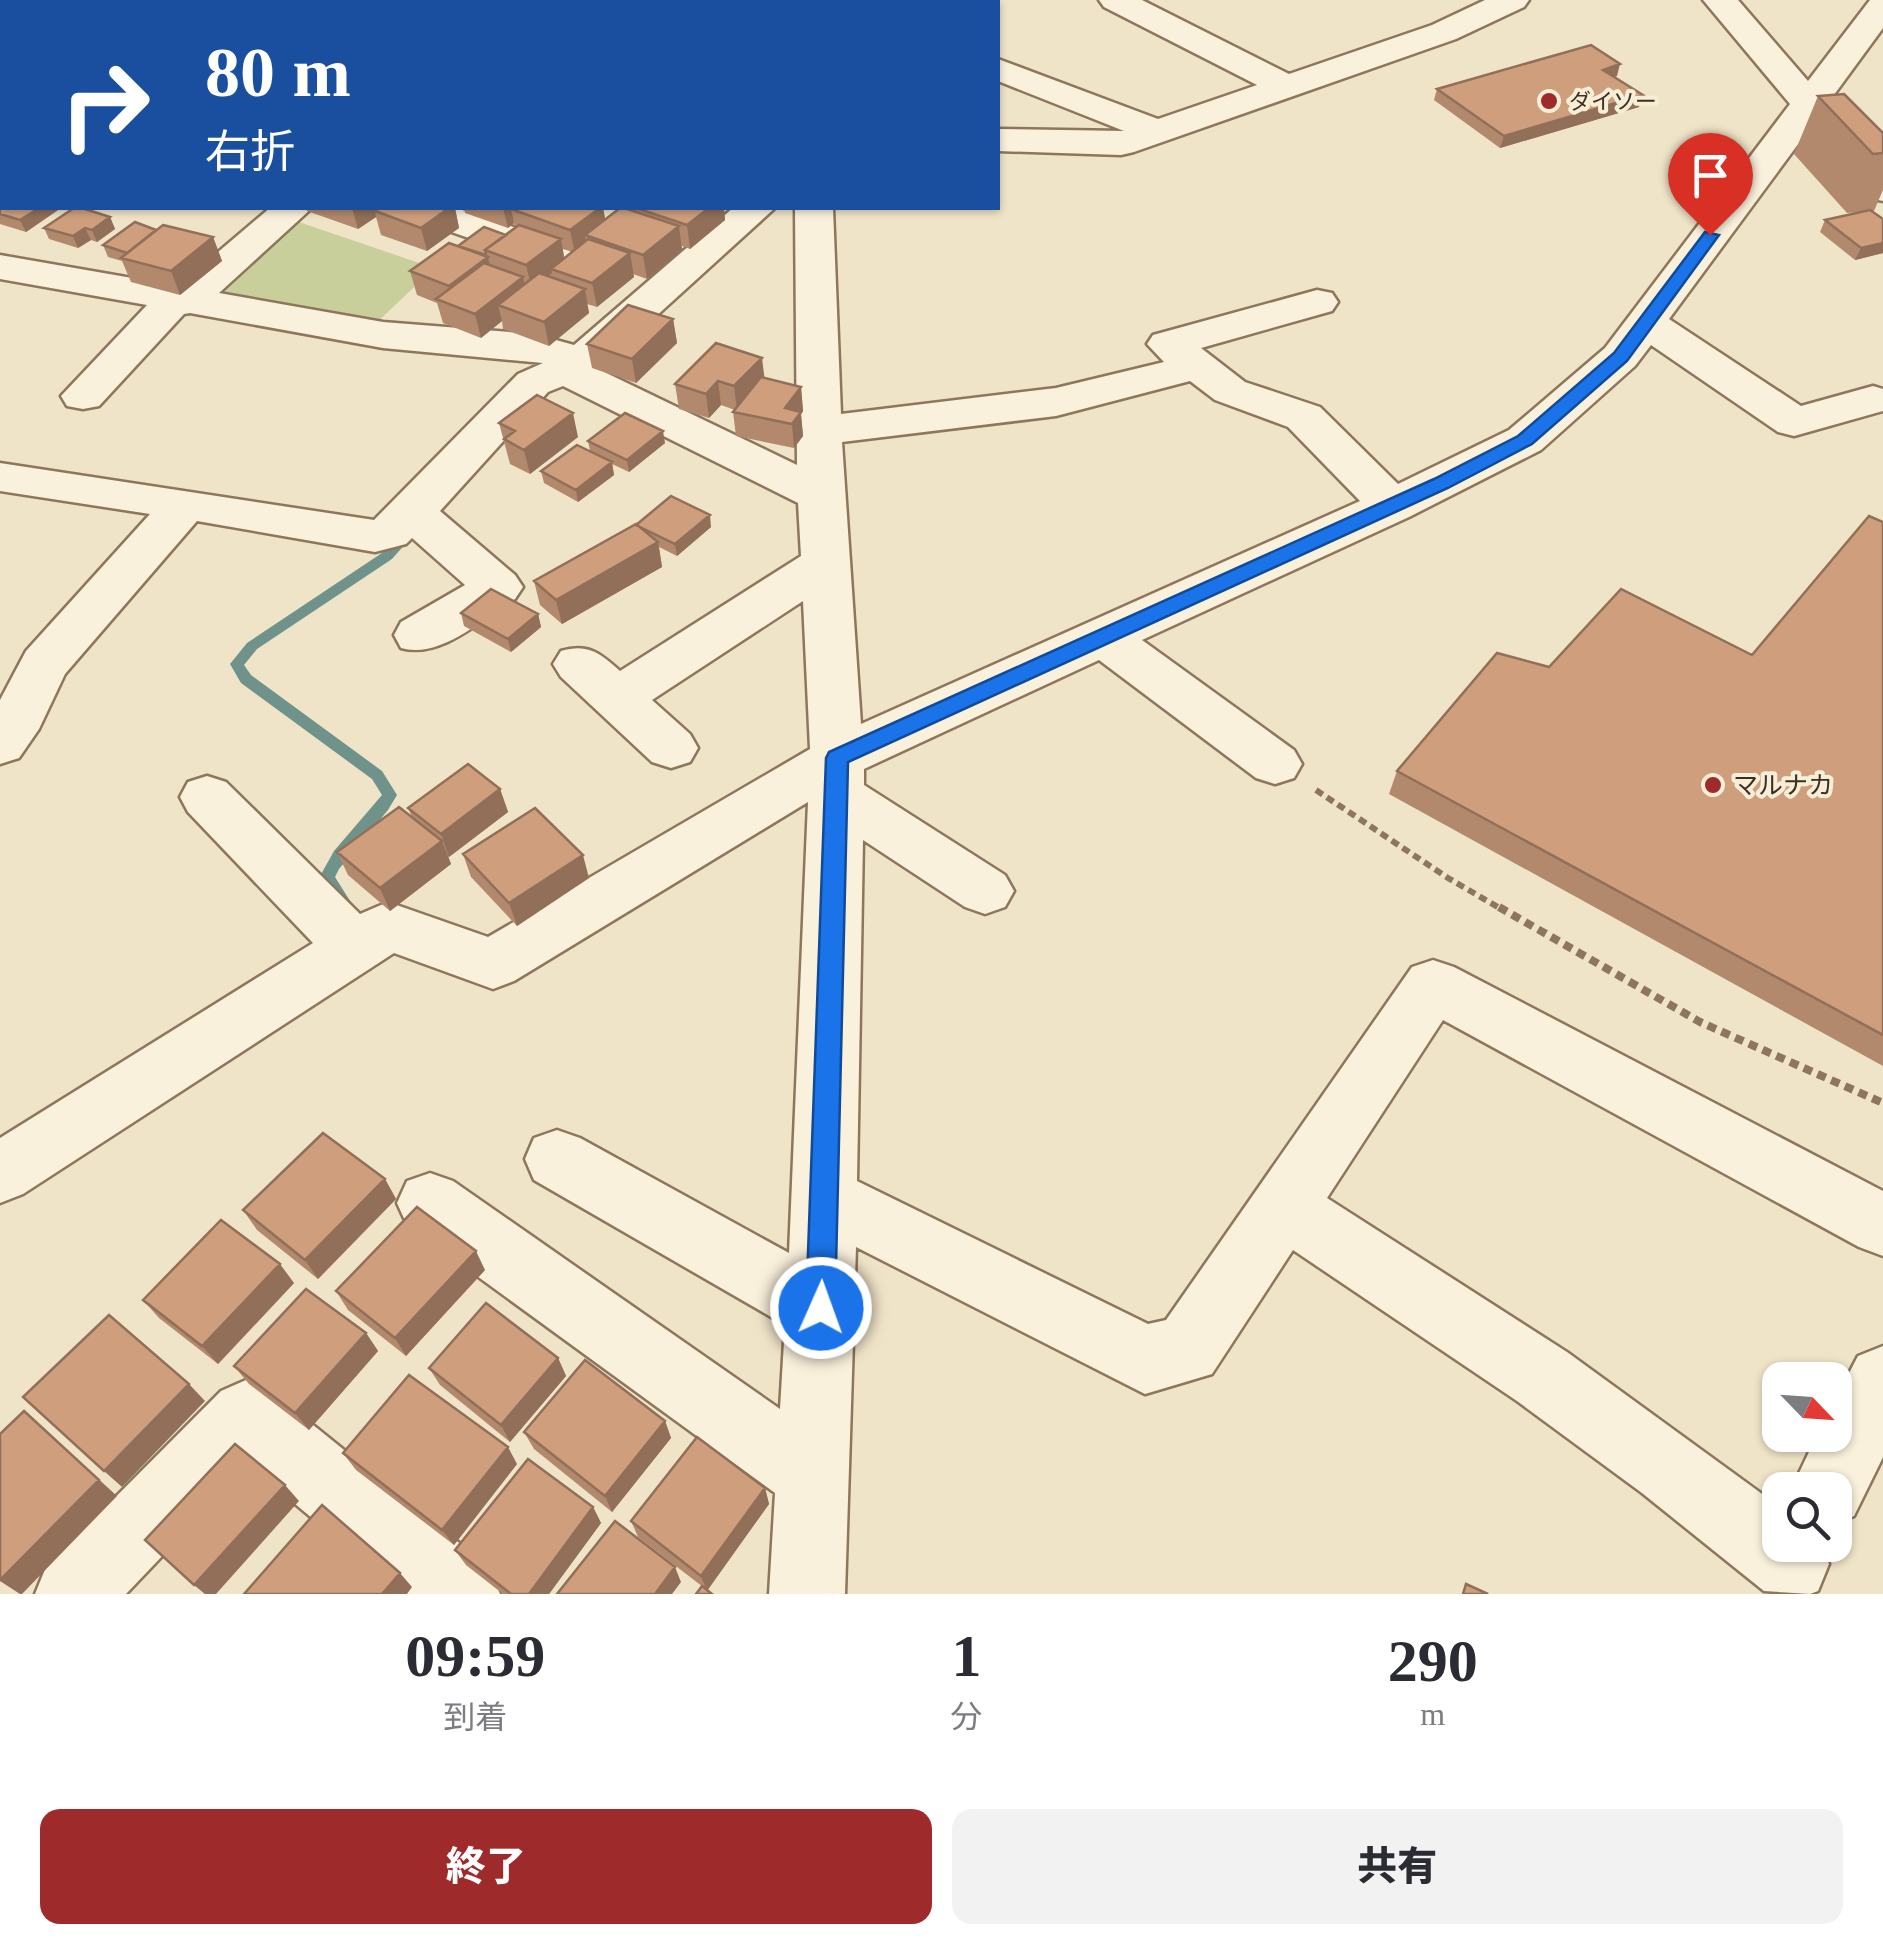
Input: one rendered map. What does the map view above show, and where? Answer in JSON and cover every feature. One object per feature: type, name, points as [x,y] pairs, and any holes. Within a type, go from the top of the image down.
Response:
[{"type":"street","points":[[1116,0],[1284,85]]},
{"type":"street","points":[[1154,19],[1197,0]]},
{"type":"street","points":[[1720,0],[1818,91],[1872,126]]},
{"type":"street","points":[[1760,0],[1883,190]]},
{"type":"street","points":[[1000,140],[1122,144],[1444,32],[1502,2]]},
{"type":"street","points":[[0,1173],[388,926],[493,964],[1104,636],[1392,506],[1525,440],[1620,357],[1883,5]]},
{"type":"street","points":[[1000,70],[1157,131]]},
{"type":"street","points":[[249,210],[285,216]]},
{"type":"street","points":[[426,210],[581,263]]},
{"type":"street","points":[[2,492],[11,497],[375,536],[389,532],[418,518],[533,383],[573,364],[754,210]]},
{"type":"street","points":[[806,1594],[821,1308],[837,776],[820,495],[814,210]]},
{"type":"street","points":[[84,396],[180,301],[285,216]]},
{"type":"street","points":[[0,239],[72,261],[63,280]]},
{"type":"street","points":[[0,266],[383,335],[534,347],[820,495]]},
{"type":"street","points":[[1316,302],[1168,344],[1230,391],[1304,417],[1392,506]]},
{"type":"street","points":[[1645,322],[1794,422],[1873,400]]},
{"type":"street","points":[[819,431],[1056,402],[1199,366]]},
{"type":"street","points":[[0,744],[12,729],[44,664],[178,513]]},
{"type":"street","points":[[418,518],[498,587],[418,635]]},
{"type":"street","points":[[617,698],[825,563]]},
{"type":"street","points":[[1104,636],[1275,764]]},
{"type":"street","points":[[580,664],[671,748]]},
{"type":"street","points":[[837,776],[985,891]]},
{"type":"street","points":[[207,796],[355,947]]},
{"type":"street","points":[[824,1197],[1145,1359],[1186,1350],[1433,985],[1883,1224]]},
{"type":"street","points":[[557,1159],[821,1308]]},
{"type":"street","points":[[430,1202],[810,1474]]},
{"type":"street","points":[[1281,1206],[1476,1328],[1712,1498],[1802,1568]]},
{"type":"street","points":[[1837,1472],[1883,1381]]},
{"type":"street","points":[[73,1594],[246,1416],[462,1594]]},
{"type":"path","points":[[1275,764],[1448,878],[1700,1022],[1883,1102]]},
{"type":"green space","points":[[296,221],[434,268],[369,330],[199,299]]},
{"type":"building","points":[[1591,45],[1620,64],[1603,70],[1643,95],[1504,136],[1437,89]]},
{"type":"building","points":[[1844,94],[1883,133],[1883,153],[1873,154],[1818,96]]},
{"type":"building","points":[[0,210],[36,210],[20,220],[0,214]]},
{"type":"building","points":[[71,210],[88,210],[110,217],[92,230],[85,228],[73,236],[44,228]]},
{"type":"building","points":[[377,210],[446,210],[421,228]]},
{"type":"building","points":[[514,210],[597,210],[570,230]]},
{"type":"building","points":[[617,210],[630,210],[679,226],[643,255],[585,235]]},
{"type":"building","points":[[642,210],[706,210],[687,225]]},
{"type":"building","points":[[1870,210],[1883,219],[1883,243],[1861,248],[1825,220]]},
{"type":"building","points":[[135,222],[156,230],[127,253],[103,245]]},
{"type":"building","points":[[163,225],[213,237],[171,271],[121,258]]},
{"type":"building","points":[[519,225],[561,239],[526,265],[485,250]]},
{"type":"building","points":[[484,227],[506,235],[485,250],[486,255],[458,246]]},
{"type":"building","points":[[588,239],[630,253],[592,283],[551,269]]},
{"type":"building","points":[[449,243],[488,257],[449,286],[410,271]]},
{"type":"building","points":[[484,263],[523,277],[475,314],[436,299]]},
{"type":"building","points":[[539,273],[585,289],[544,322],[498,305]]},
{"type":"building","points":[[628,305],[673,319],[632,359],[587,344]]},
{"type":"building","points":[[716,343],[762,358],[734,386],[718,381],[706,394],[675,384]]},
{"type":"building","points":[[761,377],[801,387],[785,408],[801,412],[792,424],[733,412]]},
{"type":"building","points":[[537,395],[573,413],[524,450],[504,439],[515,431],[499,423]]},
{"type":"building","points":[[625,413],[663,431],[627,460],[588,441]]},
{"type":"building","points":[[577,445],[612,462],[576,490],[541,471]]},
{"type":"building","points":[[671,496],[710,515],[675,544],[636,525]]},
{"type":"building","points":[[1869,516],[1883,522],[1883,1035],[1397,771],[1497,653],[1549,667],[1621,589],[1752,655]]},
{"type":"building","points":[[636,524],[658,542],[556,600],[534,581]]},
{"type":"building","points":[[491,589],[538,614],[508,639],[461,613]]},
{"type":"building","points":[[468,764],[500,789],[441,834],[408,808]]},
{"type":"building","points":[[399,807],[442,841],[380,888],[337,852]]},
{"type":"building","points":[[535,808],[583,855],[509,903],[463,854]]},
{"type":"building","points":[[323,1133],[385,1179],[305,1260],[243,1210]]},
{"type":"building","points":[[417,1207],[476,1251],[395,1338],[336,1291]]},
{"type":"building","points":[[221,1220],[280,1264],[202,1346],[143,1300]]},
{"type":"building","points":[[306,1289],[366,1333],[295,1413],[234,1366]]},
{"type":"building","points":[[486,1303],[558,1358],[501,1425],[429,1368]]},
{"type":"building","points":[[109,1315],[189,1384],[104,1471],[23,1397]]},
{"type":"building","points":[[585,1360],[665,1421],[605,1496],[524,1432]]},
{"type":"building","points":[[409,1375],[508,1447],[442,1530],[343,1453]]},
{"type":"building","points":[[24,1411],[99,1480],[0,1580],[0,1434]]},
{"type":"building","points":[[697,1437],[765,1488],[701,1576],[631,1521]]},
{"type":"building","points":[[235,1444],[285,1485],[194,1585],[145,1540]]},
{"type":"building","points":[[528,1459],[593,1507],[529,1594],[511,1594],[455,1550]]},
{"type":"building","points":[[322,1505],[400,1573],[382,1594],[244,1594]]},
{"type":"building","points":[[615,1521],[675,1567],[655,1594],[557,1594]]},
{"type":"building","points":[[1466,1584],[1488,1594],[1463,1594]]},
{"type":"building","points":[[702,1586],[712,1594],[696,1594]]},
{"type":"waterway","points":[[344,904],[327,878],[332,866],[390,795],[377,775],[246,679],[237,664],[252,646],[387,556],[407,534]]},
{"type":"place","name":"ダイソー","points":[[1549,101]]},
{"type":"place","name":"マルナカ","points":[[1713,785]]},
{"type":"route","points":[[821,1308],[837,758],[1441,483],[1525,440],[1620,357],[1710,235]]}]
